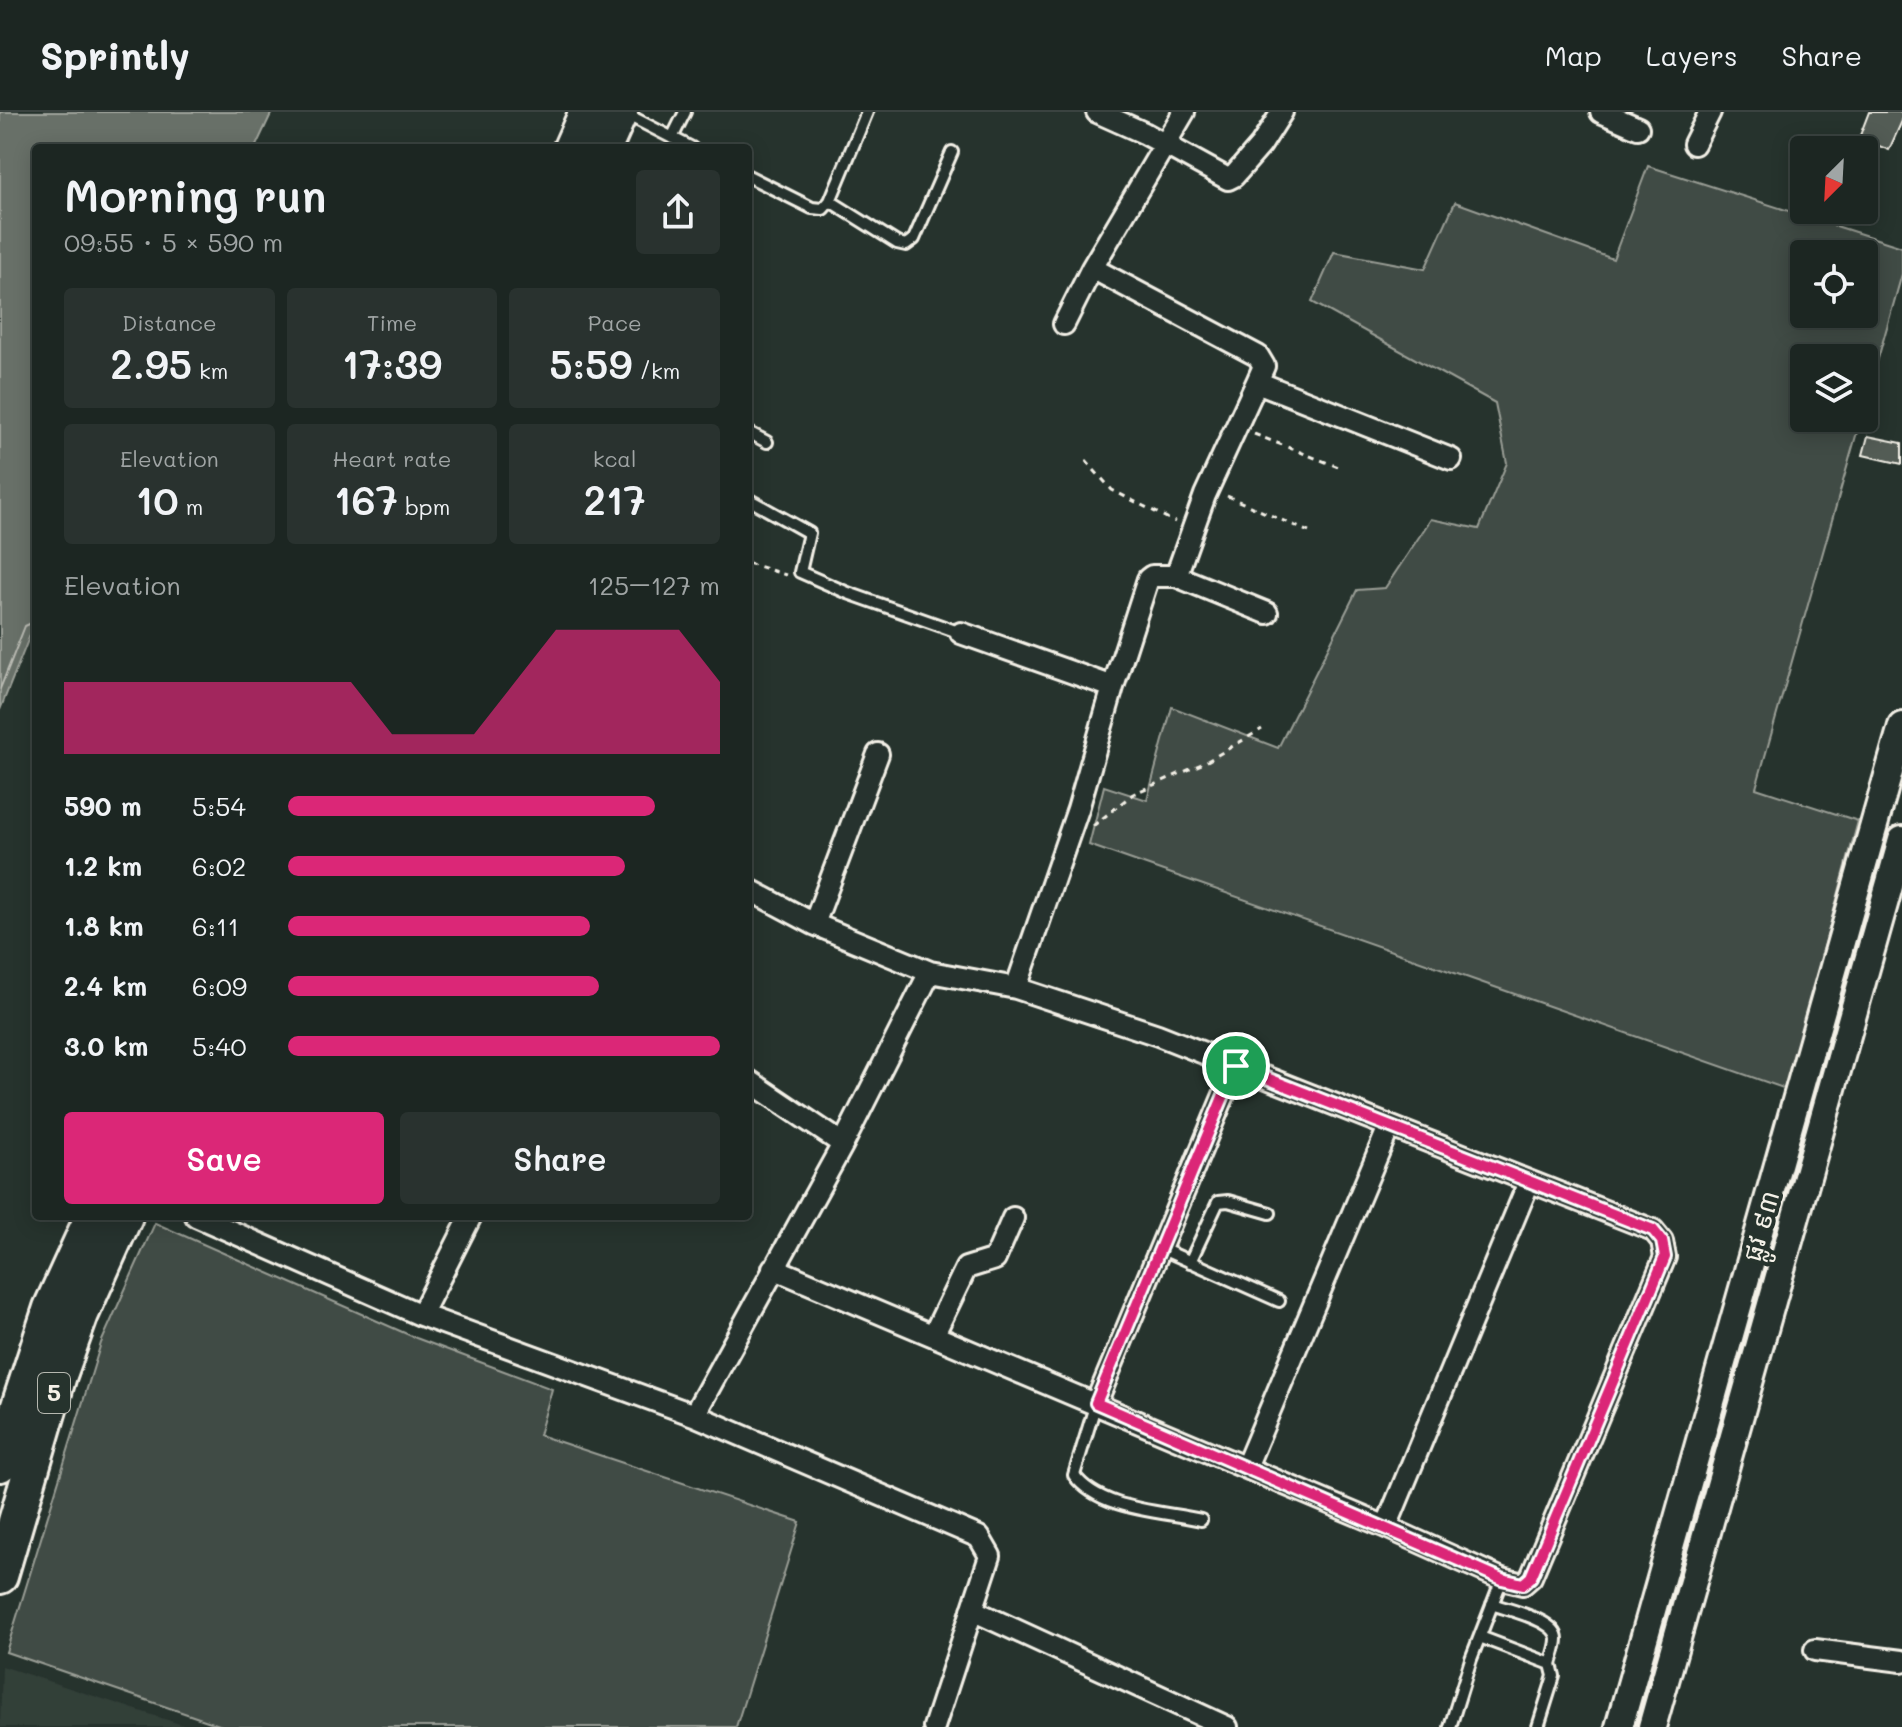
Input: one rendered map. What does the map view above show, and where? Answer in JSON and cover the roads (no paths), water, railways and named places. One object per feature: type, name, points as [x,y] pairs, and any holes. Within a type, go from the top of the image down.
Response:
[{"type":"highway","points":[[573,144],[587,112]]},
{"type":"highway","points":[[606,144],[620,112]]},
{"type":"highway","name":"5","points":[[0,1464],[51,1308],[91,1220]]},
{"type":"highway","name":"5","points":[[0,1576],[59,1375],[81,1314],[123,1220]]},
{"type":"street","points":[[1097,112],[1165,144],[1228,179],[1261,145],[1282,112]]},
{"type":"street","points":[[1064,324],[1092,268],[1184,112]]},
{"type":"street","points":[[1601,112],[1634,122]]},
{"type":"street","points":[[1694,144],[1710,112]]},
{"type":"street","points":[[1092,268],[1258,356],[1264,366],[1208,488],[1176,576]]},
{"type":"street","points":[[1257,382],[1451,459]]},
{"type":"street","points":[[1016,988],[1078,809],[1148,579],[1152,576],[1176,576],[1267,613]]},
{"type":"street","points":[[961,633],[1113,687]]},
{"type":"street","name":"ផ្លូវ ៩៣","points":[[1619,1727],[1902,726]]},
{"type":"street","points":[[814,924],[878,754]]},
{"type":"street","name":"ផ្លូវ ៩៣","points":[[1652,1727],[1902,840]]},
{"type":"street","points":[[752,891],[814,924],[930,972],[1016,988],[1158,1035],[1653,1230],[1662,1241],[1665,1257],[1531,1577],[1523,1584],[1502,1579],[1096,1403],[773,1268]]},
{"type":"street","points":[[694,1415],[843,1144],[930,972]]},
{"type":"street","points":[[1096,1403],[1236,1066]]},
{"type":"street","points":[[752,1083],[843,1144]]},
{"type":"street","points":[[1246,1467],[1389,1127]]},
{"type":"street","points":[[1386,1527],[1529,1182]]},
{"type":"street","points":[[934,1334],[966,1268],[995,1259],[1013,1218]]},
{"type":"street","points":[[205,1220],[421,1315],[694,1415],[979,1537],[990,1556],[934,1727]]},
{"type":"street","points":[[421,1315],[469,1220]]},
{"type":"street","points":[[972,1610],[1227,1727]]},
{"type":"street","points":[[1815,1650],[1902,1661]]},
{"type":"lane","points":[[620,112],[684,144]]},
{"type":"lane","points":[[672,138],[685,112]]},
{"type":"lane","points":[[752,178],[812,208],[823,209],[830,201],[867,112]]},
{"type":"lane","points":[[830,201],[897,243],[906,245],[914,239],[952,152]]},
{"type":"lane","points":[[752,434],[767,442]]},
{"type":"lane","points":[[752,501],[809,533],[800,572],[848,593],[961,633]]},
{"type":"lane","points":[[1190,1262],[1218,1202],[1228,1201],[1270,1213]]},
{"type":"lane","points":[[1162,1249],[1279,1301]]},
{"type":"lane","points":[[1096,1403],[1074,1475],[1084,1489],[1117,1502],[1201,1520]]},
{"type":"lane","points":[[1450,1727],[1502,1579]]},
{"type":"lane","points":[[1492,1604],[1546,1623],[1554,1629],[1557,1639],[1551,1664],[1554,1676],[1538,1727]]},
{"type":"lane","points":[[1480,1637],[1551,1664]]},
{"type":"water","points":[[0,112],[272,112],[257,144],[32,144],[32,630],[0,710]]}]
